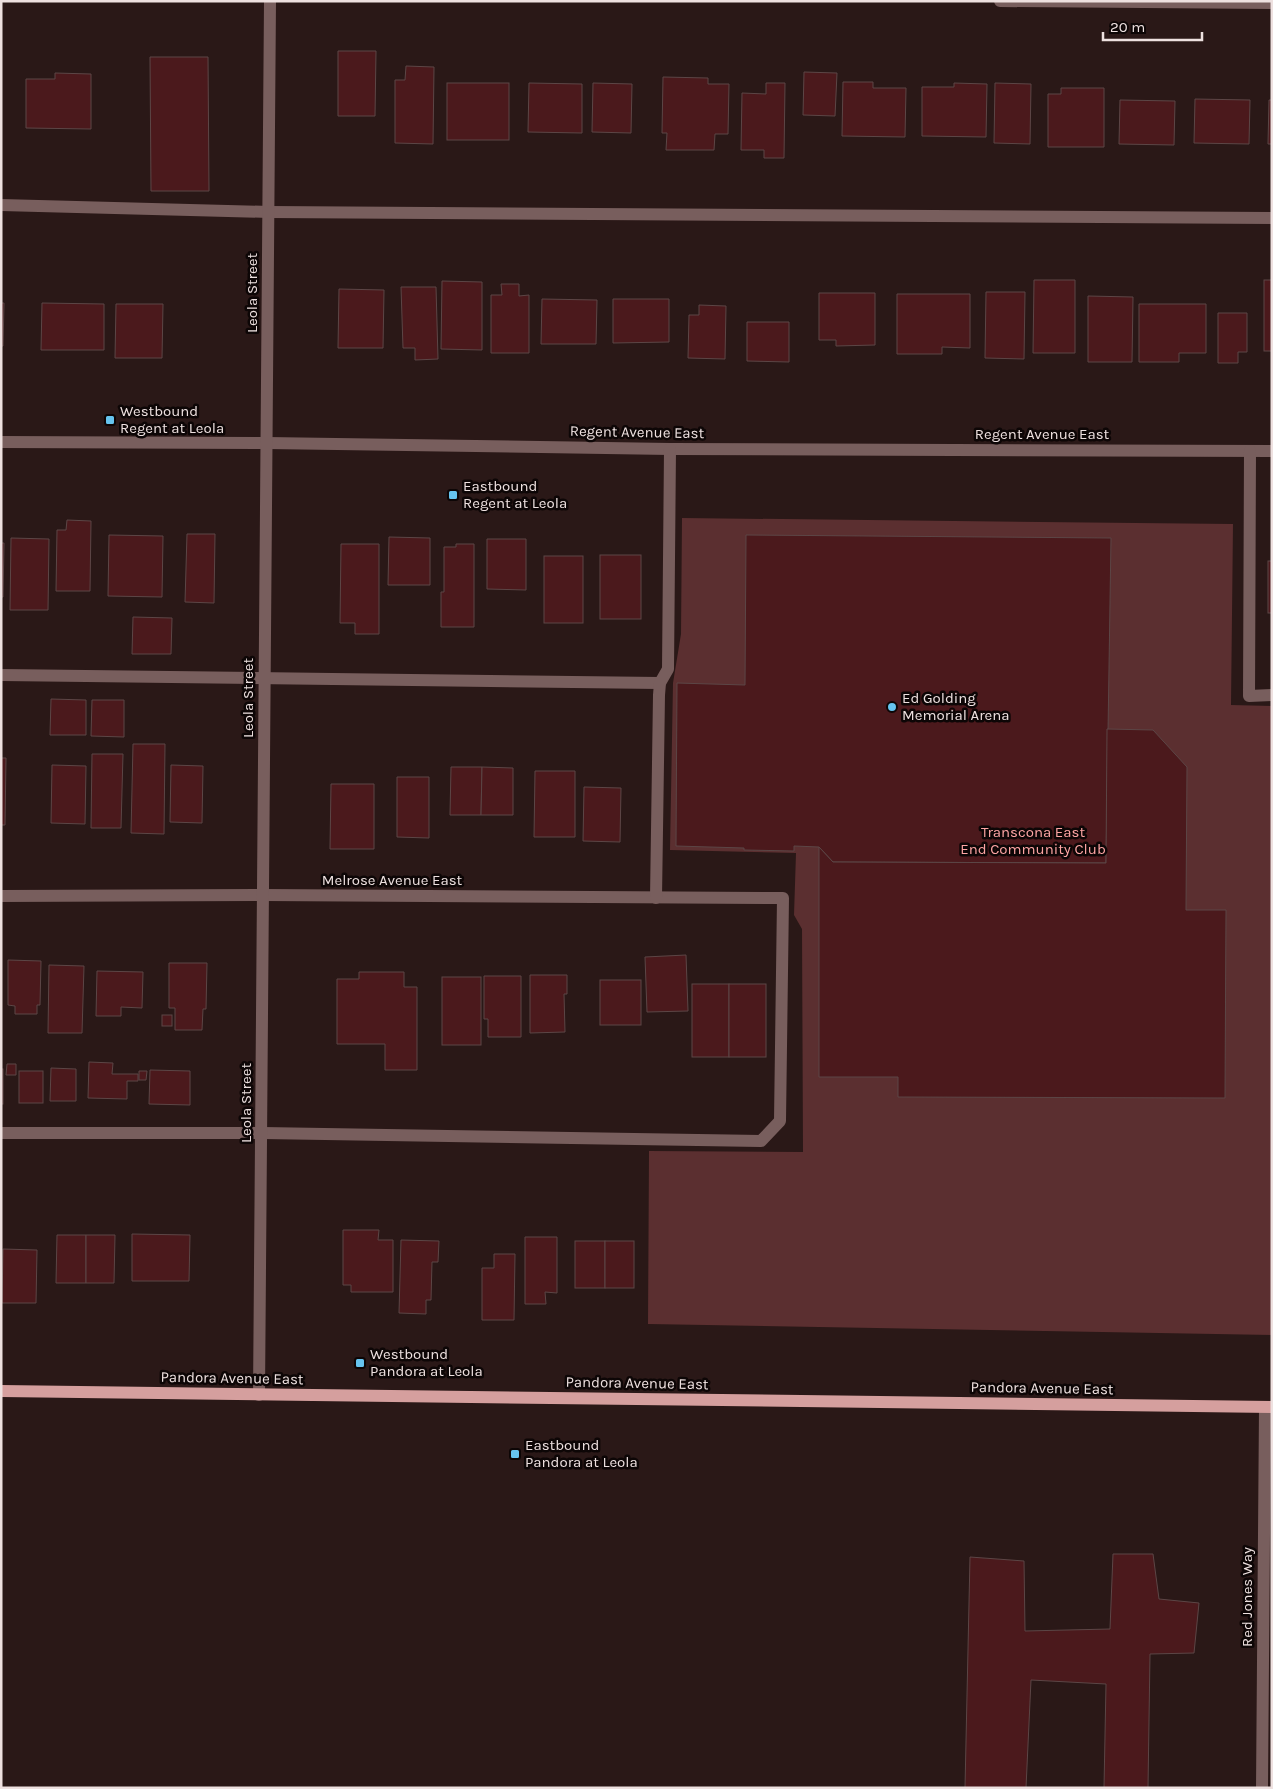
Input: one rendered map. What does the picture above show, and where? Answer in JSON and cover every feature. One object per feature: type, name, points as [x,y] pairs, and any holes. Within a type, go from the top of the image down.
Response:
[{"type":"main road","name":"Pandora Avenue East","points":[[1,1391],[1268,1407]]},
{"type":"street","name":"Leola Street","points":[[259,1395],[270,1]]},
{"type":"street","points":[[1000,1],[1272,3]]},
{"type":"street","points":[[1,204],[269,212],[1272,218]]},
{"type":"street","name":"Regent Avenue East","points":[[1,442],[267,443],[670,449],[1272,451]]},
{"type":"street","points":[[656,898],[660,683],[668,670],[670,449]]},
{"type":"street","points":[[1250,451],[1249,696],[1272,695]]},
{"type":"street","points":[[1,675],[660,683]]},
{"type":"street","name":"Melrose Avenue East","points":[[1,896],[264,895],[783,898],[780,1121],[762,1141],[262,1133]]},
{"type":"street","points":[[1,1133],[262,1133]]},
{"type":"street","name":"Red Jones Way","points":[[1262,1788],[1267,1644],[1268,1407]]},
{"type":"green space","name":"Transcona East End Community Club","points":[[682,518],[1233,524],[1231,705],[1272,706],[1272,1335],[648,1324],[649,1151],[803,1152],[802,929],[794,915],[796,853],[670,850],[673,683],[681,634]]},
{"type":"building","points":[[338,51],[376,51],[375,116],[338,116]]},
{"type":"building","points":[[150,57],[208,57],[209,191],[151,191]]},
{"type":"building","points":[[406,66],[434,67],[433,144],[395,143],[395,80],[405,80]]},
{"type":"building","points":[[804,72],[837,73],[835,116],[803,115]]},
{"type":"building","points":[[55,73],[91,74],[91,129],[26,128],[26,79],[55,79]]},
{"type":"building","points":[[663,77],[708,78],[708,84],[729,84],[728,134],[715,134],[714,150],[666,150],[667,133],[662,133]]},
{"type":"building","points":[[843,82],[873,82],[873,88],[906,88],[905,137],[842,136]]},
{"type":"building","points":[[447,83],[509,83],[509,140],[447,140]]},
{"type":"building","points":[[529,83],[582,84],[582,133],[528,132]]},
{"type":"building","points":[[593,83],[632,84],[631,133],[592,132]]},
{"type":"building","points":[[766,83],[785,83],[784,158],[764,158],[764,150],[741,150],[742,93],[766,94]]},
{"type":"building","points":[[954,83],[987,84],[986,137],[922,136],[922,87],[954,87]]},
{"type":"building","points":[[995,83],[1031,84],[1030,144],[994,143]]},
{"type":"building","points":[[1061,88],[1104,88],[1104,147],[1048,147],[1048,94],[1061,94]]},
{"type":"building","points":[[1195,99],[1250,100],[1249,144],[1194,143]]},
{"type":"building","points":[[1120,100],[1175,101],[1174,145],[1119,144]]},
{"type":"building","points":[[1269,100],[1272,100],[1272,144],[1268,144]]},
{"type":"building","points":[[1034,280],[1075,280],[1075,353],[1033,353]]},
{"type":"building","points":[[1264,280],[1272,280],[1272,351],[1264,351]]},
{"type":"building","points":[[442,281],[482,282],[482,350],[441,349]]},
{"type":"building","points":[[501,284],[519,284],[519,296],[529,295],[529,353],[491,353],[491,295],[502,295]]},
{"type":"building","points":[[401,287],[436,287],[438,359],[415,360],[415,348],[403,348]]},
{"type":"building","points":[[339,289],[384,290],[383,348],[338,348]]},
{"type":"building","points":[[986,292],[1025,292],[1024,359],[985,358]]},
{"type":"building","points":[[819,293],[875,293],[875,345],[836,346],[836,340],[819,340]]},
{"type":"building","points":[[897,294],[970,294],[970,348],[942,347],[942,354],[897,354]]},
{"type":"building","points":[[1088,296],[1133,297],[1132,362],[1088,362]]},
{"type":"building","points":[[542,299],[597,300],[596,344],[541,344]]},
{"type":"building","points":[[613,299],[669,299],[669,342],[613,343]]},
{"type":"building","points":[[1,303],[4,303],[3,346],[1,346]]},
{"type":"building","points":[[42,303],[104,304],[104,350],[41,350]]},
{"type":"building","points":[[116,304],[163,304],[162,358],[115,358]]},
{"type":"building","points":[[1139,304],[1206,304],[1206,353],[1179,353],[1179,362],[1139,362]]},
{"type":"building","points":[[699,305],[726,306],[725,359],[688,358],[689,315],[699,315]]},
{"type":"building","points":[[1218,313],[1247,313],[1247,352],[1238,352],[1238,363],[1218,363]]},
{"type":"building","points":[[747,322],[789,322],[789,362],[747,361]]},
{"type":"building","points":[[67,520],[91,521],[90,591],[56,591],[57,530],[66,530]]},
{"type":"building","points":[[187,534],[215,534],[214,603],[185,602]]},
{"type":"building","points":[[109,535],[163,536],[162,597],[108,596]]},
{"type":"building","name":"Ed Golding Memorial Arena","points":[[746,535],[1111,538],[1106,863],[833,862],[819,847],[794,846],[794,851],[676,846],[677,683],[745,685]]},
{"type":"building","points":[[389,537],[430,538],[430,585],[388,585]]},
{"type":"building","points":[[11,538],[49,539],[48,610],[10,610]]},
{"type":"building","points":[[487,539],[526,539],[526,590],[487,589]]},
{"type":"building","points":[[1,543],[4,543],[3,597],[1,597]]},
{"type":"building","points":[[341,544],[379,544],[379,634],[355,634],[355,623],[340,623]]},
{"type":"building","points":[[456,544],[474,544],[474,627],[441,627],[441,592],[444,592],[444,547],[456,547]]},
{"type":"building","points":[[600,555],[641,555],[641,619],[600,619]]},
{"type":"building","points":[[544,556],[583,556],[583,623],[544,623]]},
{"type":"building","points":[[1268,561],[1272,561],[1272,613],[1268,613]]},
{"type":"building","points":[[133,617],[172,618],[171,654],[132,654]]},
{"type":"building","points":[[51,699],[86,700],[86,735],[50,735]]},
{"type":"building","points":[[92,700],[124,700],[124,737],[91,736]]},
{"type":"building","points":[[1107,729],[1153,730],[1187,767],[1186,910],[1226,910],[1225,1098],[898,1097],[898,1077],[819,1077],[819,847],[833,862],[1106,863]]},
{"type":"building","points":[[133,744],[165,744],[164,834],[131,833]]},
{"type":"building","points":[[92,754],[123,754],[121,828],[91,828]]},
{"type":"building","points":[[1,758],[6,758],[5,825],[1,825]]},
{"type":"building","points":[[52,765],[86,766],[85,824],[51,823]]},
{"type":"building","points":[[171,765],[203,766],[202,823],[170,822]]},
{"type":"building","points":[[451,767],[482,767],[481,815],[450,815]]},
{"type":"building","points":[[482,767],[513,768],[513,815],[481,815]]},
{"type":"building","points":[[535,771],[575,771],[575,837],[534,837]]},
{"type":"building","points":[[397,777],[429,777],[429,838],[397,837]]},
{"type":"building","points":[[331,784],[374,784],[374,849],[330,849]]},
{"type":"building","points":[[584,787],[621,788],[620,842],[583,841]]},
{"type":"building","points":[[686,955],[688,1011],[647,1012],[645,957]]},
{"type":"building","points":[[8,960],[41,961],[40,1005],[37,1005],[37,1014],[15,1014],[15,1006],[8,1005]]},
{"type":"building","points":[[169,963],[207,963],[206,1009],[203,1009],[202,1030],[175,1030],[175,1008],[169,1008]]},
{"type":"building","points":[[49,965],[84,966],[82,1033],[48,1033]]},
{"type":"building","points":[[97,971],[143,972],[142,1008],[121,1007],[121,1016],[96,1016]]},
{"type":"building","points":[[359,972],[404,972],[404,987],[417,987],[417,1070],[385,1070],[385,1044],[337,1044],[337,979],[359,979]]},
{"type":"building","points":[[530,975],[567,975],[567,994],[564,994],[565,1032],[530,1033]]},
{"type":"building","points":[[484,976],[521,976],[521,1037],[488,1037],[488,1019],[484,1019]]},
{"type":"building","points":[[442,977],[481,977],[481,1045],[442,1045]]},
{"type":"building","points":[[600,980],[641,980],[641,1025],[600,1025]]},
{"type":"building","points":[[692,984],[729,984],[729,1057],[692,1057]]},
{"type":"building","points":[[729,984],[766,984],[766,1057],[729,1057]]},
{"type":"building","points":[[162,1015],[172,1015],[172,1026],[162,1026]]},
{"type":"building","points":[[89,1062],[113,1063],[112,1074],[138,1074],[138,1081],[127,1081],[127,1099],[88,1098]]},
{"type":"building","points":[[7,1064],[16,1064],[16,1075],[6,1075]]},
{"type":"building","points":[[51,1068],[76,1069],[76,1101],[50,1101]]},
{"type":"building","points":[[1,1069],[3,1069],[3,1104],[1,1104]]},
{"type":"building","points":[[150,1070],[190,1071],[190,1105],[149,1104]]},
{"type":"building","points":[[19,1071],[43,1071],[43,1103],[19,1103]]},
{"type":"building","points":[[139,1071],[147,1071],[146,1080],[139,1080]]},
{"type":"building","points":[[343,1230],[379,1230],[378,1240],[393,1240],[393,1292],[351,1292],[351,1285],[343,1285]]},
{"type":"building","points":[[132,1234],[190,1235],[189,1281],[132,1281]]},
{"type":"building","points":[[57,1235],[86,1235],[86,1283],[56,1283]]},
{"type":"building","points":[[86,1235],[115,1235],[114,1283],[86,1283]]},
{"type":"building","points":[[525,1237],[557,1237],[557,1293],[545,1292],[546,1304],[525,1304]]},
{"type":"building","points":[[401,1240],[439,1241],[438,1262],[432,1262],[431,1300],[426,1300],[426,1314],[399,1313]]},
{"type":"building","points":[[575,1241],[605,1241],[605,1288],[575,1288]]},
{"type":"building","points":[[605,1241],[634,1241],[634,1288],[605,1288]]},
{"type":"building","points":[[3,1249],[37,1250],[36,1303],[2,1303]]},
{"type":"building","points":[[494,1254],[515,1254],[514,1320],[482,1320],[482,1268],[494,1268]]},
{"type":"building","points":[[1113,1554],[1153,1554],[1159,1599],[1199,1603],[1194,1653],[1150,1654],[1148,1788],[1104,1788],[1106,1684],[1031,1680],[1026,1788],[965,1788],[970,1557],[1024,1561],[1025,1631],[1110,1629]]},
{"type":"place","name":"Westbound Regent at Leola","points":[[110,420]]},
{"type":"place","name":"Eastbound Regent at Leola","points":[[453,495]]},
{"type":"place","name":"Ed Golding Memorial Arena","points":[[892,707]]},
{"type":"place","name":"Westbound Pandora at Leola","points":[[360,1363]]},
{"type":"place","name":"Eastbound Pandora at Leola","points":[[515,1454]]}]
